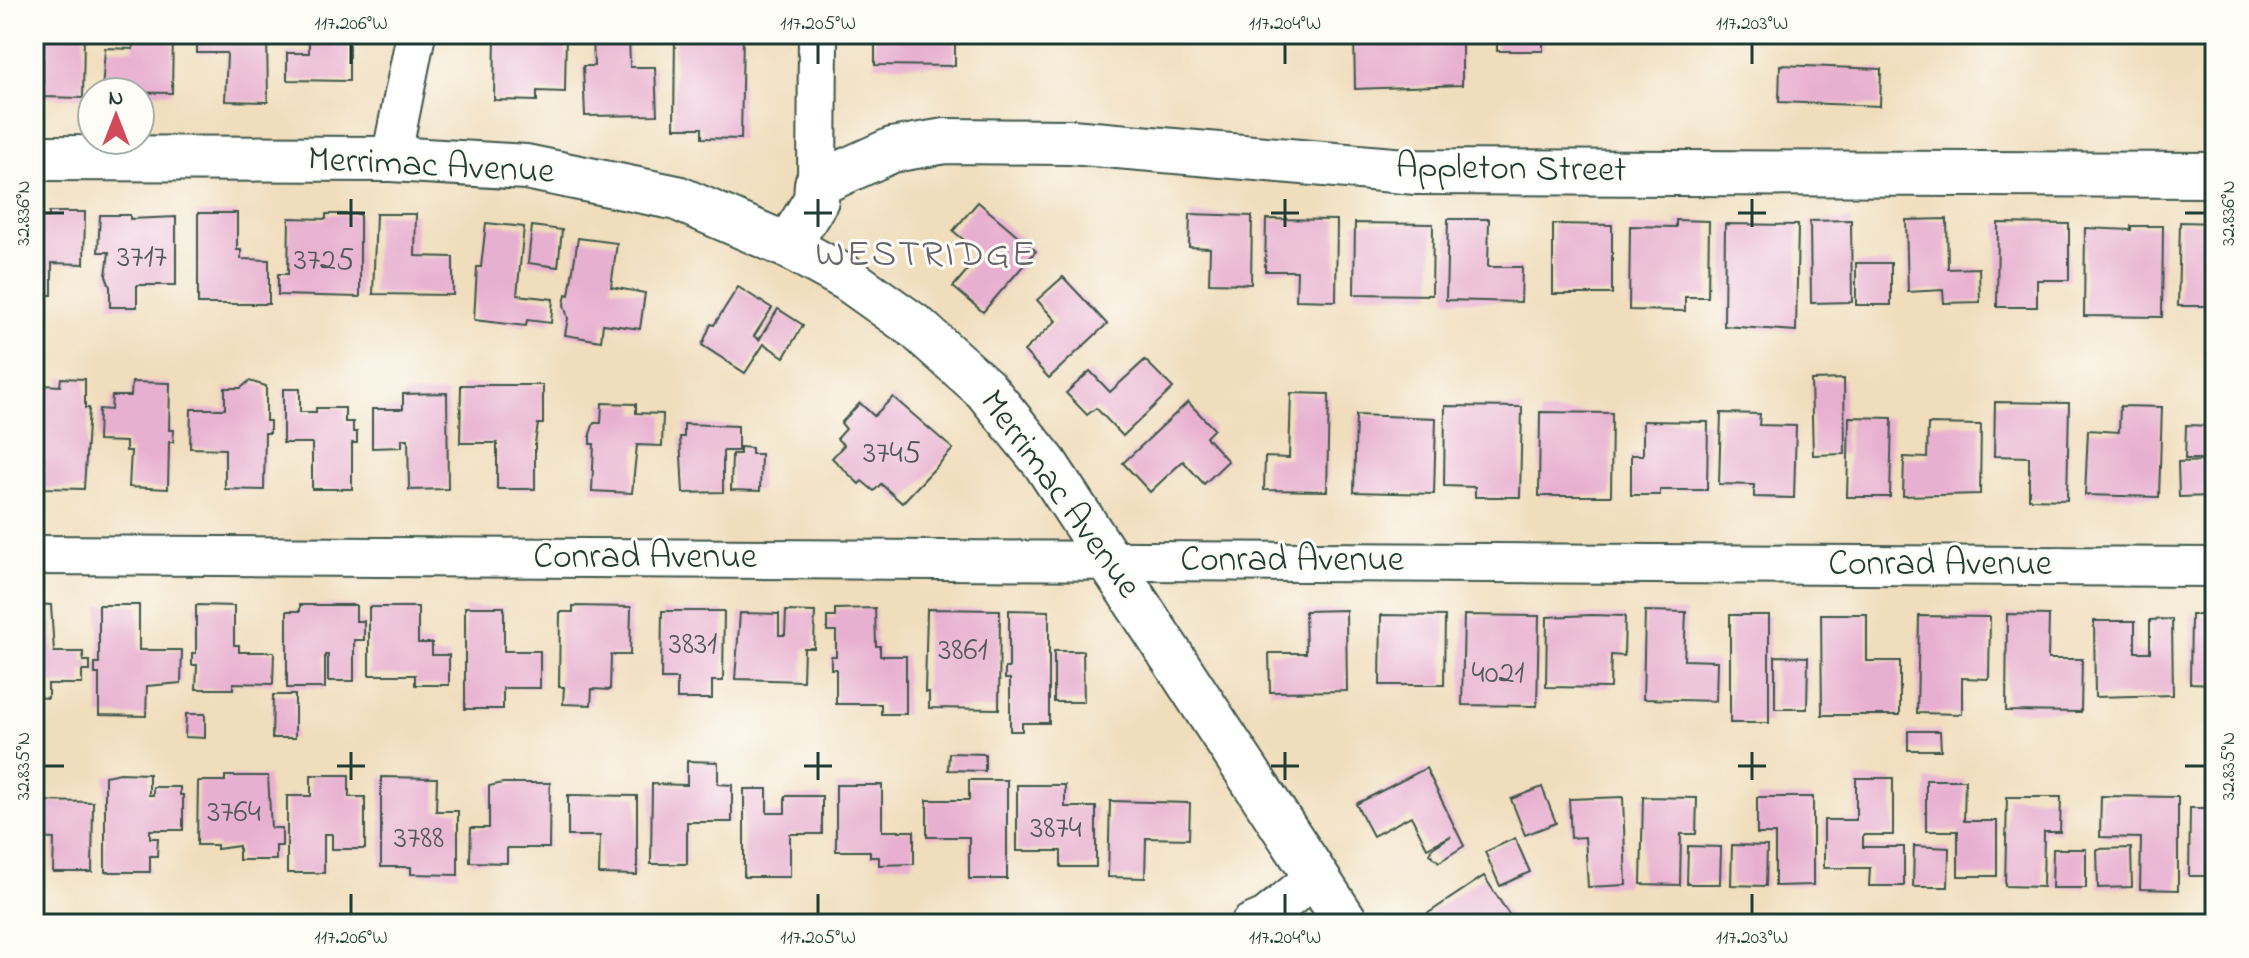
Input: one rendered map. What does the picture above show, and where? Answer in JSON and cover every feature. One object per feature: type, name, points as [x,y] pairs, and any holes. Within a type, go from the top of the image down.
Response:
[{"type":"street","points":[[391,159],[416,34]]},
{"type":"street","points":[[788,246],[816,200],[818,34]]},
{"type":"street","name":"Appleton Street","points":[[817,184],[892,150],[945,141],[1071,142],[1416,172],[2215,175]]},
{"type":"street","name":"Merrimac Avenue","points":[[34,158],[391,159],[526,167],[677,198],[788,246],[848,279],[917,328],[985,389],[1045,463],[1347,924]]},
{"type":"street","name":"Conrad Avenue","points":[[34,555],[2215,567]]},
{"type":"street","points":[[1250,924],[1266,917],[1316,876]]},
{"type":"building","points":[[34,34],[84,34],[83,76],[76,76],[76,98],[43,97],[43,59],[40,59],[40,50],[34,50]]},
{"type":"building","points":[[133,34],[173,34],[172,93],[156,93],[156,76],[103,76],[105,48],[133,49]]},
{"type":"building","points":[[197,34],[267,34],[268,102],[225,101],[227,53],[197,53]]},
{"type":"building","points":[[309,34],[349,34],[349,81],[287,80],[287,53],[309,53]]},
{"type":"building","points":[[495,34],[566,34],[565,92],[537,91],[537,101],[494,100]]},
{"type":"building","points":[[593,34],[629,34],[630,67],[655,67],[657,115],[585,116],[583,66],[594,66]]},
{"type":"building","points":[[675,34],[743,34],[741,139],[702,138],[702,128],[674,128]]},
{"type":"building","points":[[875,34],[955,34],[955,66],[875,65]]},
{"type":"building","points":[[1354,34],[1462,34],[1462,85],[1355,89]]},
{"type":"building","points":[[1497,34],[1543,34],[1543,51],[1497,51]]},
{"type":"building","points":[[1780,65],[1881,69],[1880,106],[1779,102]]},
{"type":"building","points":[[978,202],[1036,251],[983,312],[953,287],[981,254],[953,231]]},
{"type":"building","points":[[34,212],[39,212],[39,217],[49,217],[49,212],[85,212],[84,264],[52,263],[52,295],[34,295]]},
{"type":"building","points":[[198,213],[237,213],[237,250],[241,250],[241,259],[269,260],[269,304],[198,304]]},
{"type":"building","points":[[326,214],[360,214],[360,297],[278,295],[278,274],[288,274],[289,218],[326,219]]},
{"type":"building","points":[[376,214],[416,214],[415,256],[453,257],[453,295],[373,294]]},
{"type":"building","points":[[1190,214],[1252,216],[1251,284],[1209,283],[1210,248],[1189,247]]},
{"type":"building","points":[[100,215],[130,215],[130,219],[176,217],[176,285],[137,285],[137,307],[110,307],[110,287],[106,276],[109,252],[98,252]]},
{"type":"building","points":[[1266,219],[1337,220],[1336,301],[1296,300],[1297,271],[1265,271]]},
{"type":"building","points":[[1448,219],[1489,219],[1488,267],[1522,267],[1521,302],[1446,300]]},
{"type":"building","points":[[1947,219],[1948,269],[1979,268],[1980,302],[1944,303],[1943,290],[1908,292],[1906,220]]},
{"type":"building","points":[[1676,220],[1709,221],[1708,297],[1685,297],[1685,311],[1629,310],[1630,226],[1676,227]]},
{"type":"building","points":[[1851,220],[1852,302],[1811,303],[1810,221]]},
{"type":"building","points":[[2180,222],[2215,223],[2215,306],[2178,306]]},
{"type":"building","points":[[486,223],[524,227],[517,295],[553,299],[551,323],[527,320],[526,326],[474,320],[477,267],[481,267]]},
{"type":"building","points":[[1355,223],[1433,224],[1432,295],[1354,294]]},
{"type":"building","points":[[1998,223],[2069,224],[2069,280],[2037,280],[2037,307],[1997,307]]},
{"type":"building","points":[[1553,224],[1612,225],[1612,294],[1553,294]]},
{"type":"building","points":[[1725,224],[1798,225],[1796,331],[1724,326]]},
{"type":"building","points":[[532,226],[562,230],[558,267],[528,263]]},
{"type":"building","points":[[2131,226],[2163,226],[2162,317],[2084,316],[2085,228],[2131,230]]},
{"type":"building","points":[[578,238],[617,243],[611,287],[645,293],[640,329],[603,324],[601,341],[565,335],[568,318],[564,305],[566,294],[569,295]]},
{"type":"building","points":[[1856,263],[1891,263],[1891,305],[1856,305]]},
{"type":"building","points":[[1063,277],[1107,324],[1049,378],[1024,351],[1056,321],[1037,300]]},
{"type":"building","points":[[738,287],[772,308],[754,336],[759,340],[778,309],[803,325],[784,357],[764,344],[745,373],[702,345],[711,324],[714,325]]},
{"type":"building","points":[[1145,360],[1173,388],[1123,436],[1096,408],[1087,415],[1066,393],[1090,371],[1110,392]]},
{"type":"building","points":[[61,378],[85,379],[85,408],[89,408],[84,489],[43,488],[44,460],[41,488],[34,488],[34,390],[43,385],[60,386]]},
{"type":"building","points":[[1844,379],[1845,454],[1813,455],[1811,380]]},
{"type":"building","points":[[249,381],[266,386],[266,421],[270,421],[270,433],[265,433],[264,490],[225,489],[225,449],[190,448],[191,409],[225,409],[225,388],[241,388]]},
{"type":"building","points":[[132,382],[170,383],[169,430],[174,430],[173,442],[169,442],[168,489],[129,487],[131,451],[126,451],[126,442],[98,441],[99,409],[111,410],[112,396],[131,396]]},
{"type":"building","points":[[461,385],[543,385],[543,424],[538,424],[535,443],[535,489],[497,489],[497,443],[460,443]]},
{"type":"building","points":[[283,389],[300,389],[300,412],[316,412],[316,408],[345,408],[345,422],[353,422],[353,432],[357,432],[357,443],[352,443],[352,489],[312,489],[312,443],[283,443]]},
{"type":"building","points":[[447,393],[448,489],[409,490],[408,439],[402,439],[402,447],[372,448],[372,409],[403,409],[403,394]]},
{"type":"building","points":[[1291,393],[1329,394],[1327,491],[1264,490],[1265,457],[1289,458]]},
{"type":"building","points":[[893,397],[953,449],[902,503],[881,484],[874,491],[862,481],[859,484],[832,458],[844,445],[837,439],[846,429],[841,423],[860,403],[874,416]]},
{"type":"building","points":[[1188,402],[1214,429],[1206,437],[1228,461],[1204,484],[1183,461],[1150,492],[1123,463]]},
{"type":"building","points":[[1995,402],[2069,403],[2067,500],[2029,499],[2029,457],[1994,456]]},
{"type":"building","points":[[602,403],[636,404],[636,413],[663,414],[662,446],[637,445],[632,493],[592,491],[594,444],[590,444],[590,434],[594,423],[601,423]]},
{"type":"building","points":[[1445,406],[1522,407],[1520,497],[1475,497],[1475,487],[1444,486]]},
{"type":"building","points":[[2120,406],[2162,407],[2159,497],[2085,495],[2088,430],[2119,432]]},
{"type":"building","points":[[1540,412],[1612,413],[1611,496],[1539,496]]},
{"type":"building","points":[[1721,413],[1760,414],[1759,425],[1796,426],[1794,498],[1754,497],[1754,485],[1719,484]]},
{"type":"building","points":[[1356,415],[1436,418],[1434,494],[1354,492]]},
{"type":"building","points":[[1849,417],[1892,418],[1890,497],[1847,497]]},
{"type":"building","points":[[1643,421],[1708,422],[1707,490],[1660,490],[1660,495],[1631,495],[1631,455],[1643,455]]},
{"type":"building","points":[[684,424],[738,426],[738,451],[723,451],[723,492],[683,493],[680,437],[684,437]]},
{"type":"building","points":[[1928,424],[1981,425],[1980,494],[1903,496],[1904,457],[1927,458]]},
{"type":"building","points":[[2186,425],[2215,426],[2215,459],[2185,459]]},
{"type":"building","points":[[740,447],[752,448],[752,454],[761,454],[760,491],[731,490],[732,454],[740,454]]},
{"type":"building","points":[[2211,461],[2212,496],[2179,497],[2178,462]]},
{"type":"building","points":[[34,604],[51,605],[54,652],[83,652],[83,661],[90,661],[90,671],[82,671],[82,684],[48,684],[48,698],[34,697]]},
{"type":"building","points":[[99,605],[139,605],[139,650],[182,650],[181,683],[147,686],[146,716],[99,715],[99,674],[95,674],[95,663],[99,663]]},
{"type":"building","points":[[196,605],[234,606],[234,645],[239,645],[239,652],[274,652],[273,684],[233,683],[233,689],[196,689],[197,665],[192,665],[192,653],[196,653]]},
{"type":"building","points":[[300,605],[356,605],[356,621],[364,621],[364,640],[354,640],[354,681],[328,681],[328,655],[325,655],[325,688],[287,688],[287,611],[300,611]]},
{"type":"building","points":[[573,606],[631,607],[630,655],[611,655],[610,690],[592,689],[591,705],[563,704],[564,687],[559,687],[560,612],[573,612]]},
{"type":"building","points":[[369,607],[418,607],[418,643],[432,643],[432,655],[449,655],[449,685],[415,685],[415,675],[369,675]]},
{"type":"building","points":[[465,607],[504,607],[504,651],[540,651],[540,688],[503,688],[503,709],[465,709]]},
{"type":"building","points":[[875,608],[876,646],[880,646],[880,656],[906,656],[906,714],[881,714],[881,704],[836,704],[836,669],[831,669],[831,656],[836,656],[836,631],[827,631],[827,617],[835,617],[835,609]]},
{"type":"building","points":[[927,609],[1000,610],[999,709],[929,708],[929,692],[925,692]]},
{"type":"building","points":[[1009,610],[1049,611],[1049,723],[1022,723],[1022,731],[1010,731],[1010,679],[1005,679],[1005,668],[1009,668]]},
{"type":"building","points":[[1346,610],[1347,691],[1270,692],[1269,653],[1306,653],[1305,611]]},
{"type":"building","points":[[662,611],[724,611],[723,681],[712,681],[712,699],[677,699],[677,679],[661,679]]},
{"type":"building","points":[[786,611],[815,612],[814,648],[804,648],[803,681],[735,679],[740,613],[779,614],[779,635],[785,635]]},
{"type":"building","points":[[1645,611],[1686,612],[1684,660],[1717,661],[1716,701],[1643,699]]},
{"type":"building","points":[[1821,614],[1867,614],[1867,661],[1900,661],[1900,715],[1822,715]]},
{"type":"building","points":[[2007,614],[2049,615],[2048,659],[2082,659],[2081,712],[2006,711]]},
{"type":"building","points":[[1381,615],[1445,616],[1444,685],[1380,685]]},
{"type":"building","points":[[1464,615],[1539,616],[1537,706],[1462,705]]},
{"type":"building","points":[[1730,615],[1769,615],[1769,723],[1730,723]]},
{"type":"building","points":[[2191,615],[2215,615],[2215,684],[2190,683]]},
{"type":"building","points":[[1625,616],[1624,656],[1611,655],[1610,688],[1546,687],[1547,617]]},
{"type":"building","points":[[1919,616],[1990,617],[1989,679],[1962,678],[1962,714],[1917,713]]},
{"type":"building","points":[[2172,619],[2173,695],[2095,697],[2094,621],[2135,621],[2135,652],[2150,652],[2150,620]]},
{"type":"building","points":[[1054,651],[1083,651],[1084,702],[1054,702]]},
{"type":"building","points":[[1775,656],[1808,657],[1807,709],[1775,709]]},
{"type":"building","points":[[273,695],[295,695],[295,738],[272,738]]},
{"type":"building","points":[[186,714],[205,714],[205,738],[185,737]]},
{"type":"building","points":[[1908,731],[1940,731],[1941,750],[1908,750]]},
{"type":"building","points":[[949,753],[985,754],[985,771],[948,770]]},
{"type":"building","points":[[687,761],[718,762],[718,784],[732,785],[732,822],[687,822],[687,864],[651,864],[652,784],[687,785]]},
{"type":"building","points":[[1426,768],[1464,846],[1439,862],[1430,854],[1431,849],[1451,836],[1427,848],[1411,816],[1373,836],[1356,804]]},
{"type":"building","points":[[149,774],[149,795],[153,795],[153,787],[180,787],[180,795],[183,795],[183,830],[150,830],[150,838],[158,838],[157,856],[150,856],[150,872],[105,872],[105,776]]},
{"type":"building","points":[[311,775],[349,775],[349,797],[365,797],[365,849],[332,849],[332,834],[324,834],[324,873],[287,873],[287,796],[311,796]]},
{"type":"building","points":[[225,776],[268,776],[271,828],[282,828],[282,846],[276,846],[276,860],[239,860],[239,846],[217,849],[217,845],[197,845],[198,781],[225,781]]},
{"type":"building","points":[[381,777],[437,778],[436,811],[458,811],[458,875],[411,874],[411,867],[381,867]]},
{"type":"building","points":[[1856,778],[1893,778],[1893,835],[1863,835],[1863,847],[1904,847],[1904,886],[1869,886],[1870,868],[1824,868],[1824,820],[1856,820]]},
{"type":"building","points":[[969,780],[1007,780],[1007,879],[969,879],[969,837],[927,837],[927,800],[969,800]]},
{"type":"building","points":[[1926,780],[1965,780],[1964,821],[1997,821],[1997,876],[1958,876],[1958,831],[1926,831]]},
{"type":"building","points":[[550,783],[549,848],[507,848],[507,863],[470,862],[471,828],[489,828],[489,786]]},
{"type":"building","points":[[836,785],[882,785],[882,831],[914,831],[914,864],[879,865],[879,857],[870,857],[870,851],[836,851]]},
{"type":"building","points":[[1017,785],[1065,785],[1065,807],[1096,807],[1096,867],[1061,867],[1061,851],[1017,851]]},
{"type":"building","points":[[1542,787],[1556,823],[1525,835],[1511,799]]},
{"type":"building","points":[[744,789],[767,789],[767,813],[785,813],[785,796],[822,796],[822,834],[790,834],[790,877],[744,877]]},
{"type":"building","points":[[568,795],[637,796],[637,875],[599,874],[600,836],[568,836]]},
{"type":"building","points":[[2101,796],[2178,797],[2178,890],[2140,889],[2141,838],[2100,837]]},
{"type":"building","points":[[1623,797],[1626,885],[1588,887],[1585,837],[1571,838],[1569,799]]},
{"type":"building","points":[[1643,797],[1697,798],[1696,834],[1681,834],[1680,885],[1641,884]]},
{"type":"building","points":[[1757,797],[1813,797],[1813,885],[1775,886],[1775,834],[1757,834]]},
{"type":"building","points":[[2007,797],[2061,797],[2060,832],[2044,832],[2043,887],[2005,886]]},
{"type":"building","points":[[34,801],[93,802],[92,872],[53,872],[54,839],[34,838]]},
{"type":"building","points":[[1110,801],[1190,803],[1189,839],[1146,838],[1145,878],[1108,877]]},
{"type":"building","points":[[2190,808],[2215,808],[2215,876],[2189,876]]},
{"type":"building","points":[[1515,838],[1530,872],[1500,886],[1485,852]]},
{"type":"building","points":[[1732,845],[1767,846],[1766,886],[1731,885]]},
{"type":"building","points":[[1688,846],[1721,847],[1720,884],[1687,884]]},
{"type":"building","points":[[1914,846],[1949,848],[1948,887],[1913,887]]},
{"type":"building","points":[[2131,848],[2132,887],[2098,888],[2097,849]]},
{"type":"building","points":[[2053,849],[2086,849],[2086,888],[2052,888]]},
{"type":"building","points":[[1484,876],[1515,924],[1434,924],[1427,914]]},
{"type":"district","name":"WESTRIDGE","points":[[926,256]]}]
